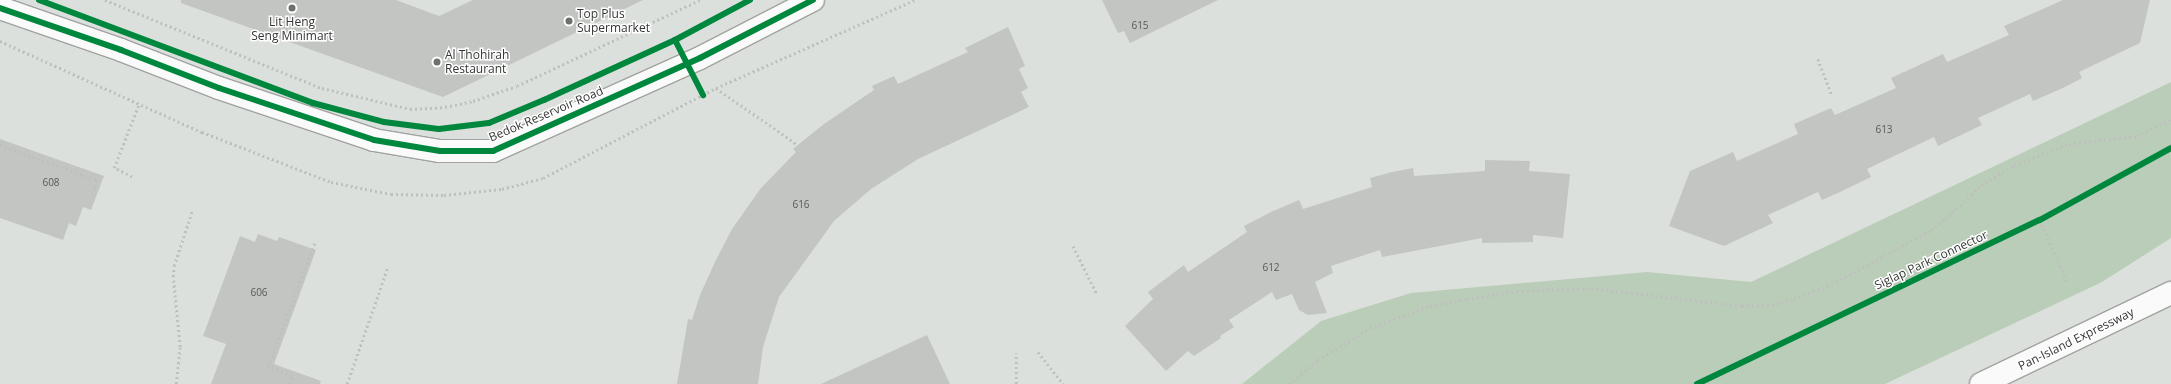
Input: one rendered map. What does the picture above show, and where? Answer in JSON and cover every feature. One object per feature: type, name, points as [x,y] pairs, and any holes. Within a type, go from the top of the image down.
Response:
[{"type":"main road","name":"Bedok Reservoir Road","points":[[0,8],[121,50],[219,88],[374,140],[440,151],[493,151],[687,64],[813,0]]},
{"type":"main road","name":"Pan-Island Expressway","points":[[1981,384],[2171,293]]},
{"type":"path","points":[[105,0],[322,88],[410,109],[445,107],[473,101],[517,86],[700,0]]},
{"type":"path","points":[[113,4],[117,0]]},
{"type":"path","points":[[0,41],[202,132],[330,182],[391,194],[444,195],[502,189],[543,178],[716,88],[915,0]]},
{"type":"path","points":[[1818,59],[1832,95]]},
{"type":"path","points":[[687,64],[703,95]]},
{"type":"path","points":[[716,88],[798,145]]},
{"type":"path","points":[[132,177],[114,168],[139,104]]},
{"type":"path","points":[[1289,384],[1318,360],[1370,328],[1430,306],[1467,299],[1516,292],[1591,288],[1742,306],[1776,304],[1794,299],[1836,282],[1931,230],[1981,185],[2014,165],[2069,144],[2137,136],[2171,119]]},
{"type":"path","points":[[0,145],[97,180],[94,188],[99,189]]},
{"type":"path","points":[[176,384],[180,347],[173,277],[174,266],[192,211]]},
{"type":"path","points":[[2033,224],[2047,216]]},
{"type":"path","points":[[2040,220],[2068,284]]},
{"type":"path","points":[[289,384],[292,376],[268,367],[315,242]]},
{"type":"path","points":[[1073,246],[1097,294]]},
{"type":"path","points":[[347,384],[387,270]]},
{"type":"path","points":[[1038,352],[1063,384]]},
{"type":"path","points":[[1016,353],[1016,384]]},
{"type":"green space","points":[[2171,82],[2171,238],[2102,282],[1885,384],[1242,384],[1321,321],[1411,293],[1647,272],[1751,282]]},
{"type":"building","points":[[181,0],[396,0],[439,16],[473,0],[643,0],[443,97],[181,3]]},
{"type":"building","points":[[1102,0],[1218,0],[1130,43],[1124,31],[1118,33]]},
{"type":"building","points":[[2063,0],[2150,0],[2140,43],[2079,72],[2082,78],[2063,88],[2033,101],[2030,94],[1978,118],[1982,125],[1938,146],[1934,137],[1867,169],[1871,177],[1840,192],[1822,200],[1818,192],[1768,215],[1773,223],[1724,246],[1669,226],[1690,171],[1733,152],[1737,161],[1798,134],[1794,124],[1831,108],[1835,115],[1896,88],[1891,78],[1943,54],[1947,62],[2009,35],[2004,26]]},
{"type":"building","points":[[1008,27],[1025,66],[1019,69],[1028,88],[1021,92],[1029,107],[918,159],[871,189],[834,221],[779,297],[763,347],[758,384],[677,384],[688,319],[692,320],[700,295],[715,262],[732,229],[761,188],[796,152],[793,149],[824,124],[874,90],[872,86],[894,76],[898,84],[968,52],[965,48]]},
{"type":"building","points":[[0,139],[104,176],[91,210],[83,207],[76,226],[69,223],[63,240],[0,218]]},
{"type":"building","points":[[1485,160],[1530,161],[1529,171],[1570,174],[1563,238],[1533,235],[1533,242],[1482,243],[1482,238],[1382,257],[1380,250],[1331,266],[1333,273],[1315,282],[1327,313],[1308,315],[1299,310],[1292,294],[1276,300],[1272,292],[1229,320],[1234,327],[1220,336],[1221,338],[1194,356],[1188,351],[1166,371],[1125,326],[1153,299],[1148,292],[1184,265],[1188,272],[1247,232],[1244,226],[1271,212],[1299,200],[1303,209],[1372,187],[1370,178],[1392,172],[1413,168],[1414,176],[1485,171]]},
{"type":"building","points":[[258,234],[277,241],[279,237],[316,250],[274,364],[321,381],[320,384],[211,384],[226,344],[203,336],[240,236],[255,242]]},
{"type":"building","points":[[927,335],[950,384],[821,384]]},
{"type":"cycle path","points":[[39,0],[313,103],[384,122],[439,129],[489,123],[544,100],[675,40],[750,0]]},
{"type":"cycle path","points":[[0,8],[121,50],[219,88],[374,140],[440,151],[493,151],[700,58],[813,0]]},
{"type":"cycle path","points":[[675,40],[703,95]]},
{"type":"cycle path","name":"Siglap Park Connector","points":[[1697,384],[2040,220],[2171,148]]},
{"type":"place","name":"Lit Heng Seng Minimart","points":[[292,8]]},
{"type":"place","name":"Top Plus Supermarket","points":[[569,21]]},
{"type":"place","name":"Al Thohirah Restaurant","points":[[437,62]]}]
